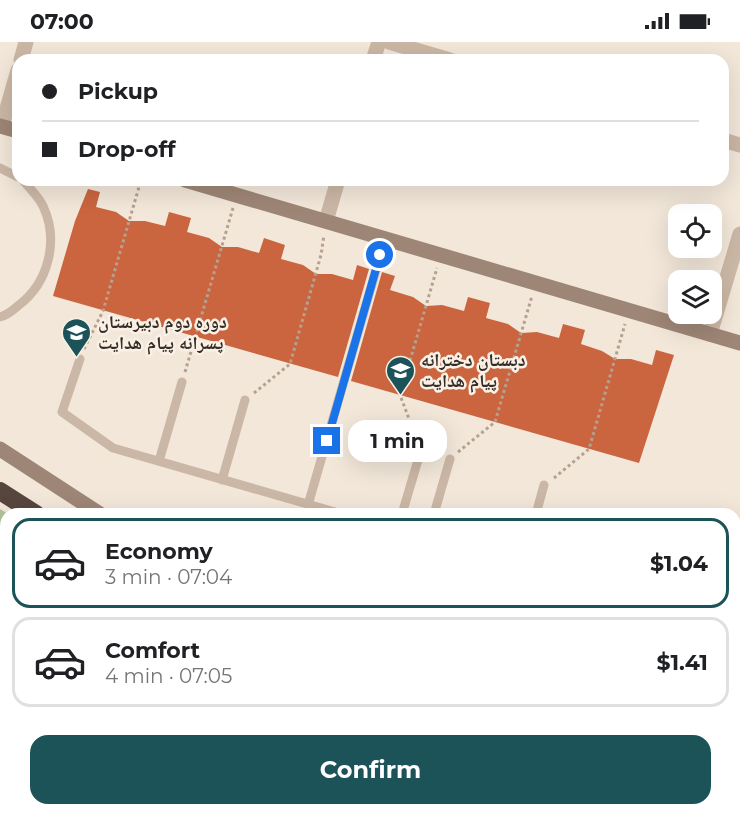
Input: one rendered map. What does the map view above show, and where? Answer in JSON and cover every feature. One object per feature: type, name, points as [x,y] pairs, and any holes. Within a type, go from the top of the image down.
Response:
[{"type":"highway","points":[[0,491],[27,508]]},
{"type":"street","points":[[388,42],[429,54]]},
{"type":"street","points":[[1,126],[12,90]]},
{"type":"street","points":[[206,186],[740,343]]},
{"type":"street","points":[[326,221],[336,186]]},
{"type":"street","points":[[710,334],[740,234]]},
{"type":"street","points":[[0,450],[91,508]]},
{"type":"lane","points":[[0,317],[6,316],[31,296],[47,268],[51,236],[43,205],[28,186]]},
{"type":"lane","points":[[308,505],[385,239]]},
{"type":"lane","points":[[80,359],[62,412],[113,448],[319,508]]},
{"type":"lane","points":[[159,461],[182,382]]},
{"type":"lane","points":[[222,480],[245,400]]},
{"type":"lane","points":[[404,508],[421,450]]},
{"type":"lane","points":[[436,508],[450,459]]},
{"type":"lane","points":[[538,508],[544,485]]},
{"type":"path","points":[[80,359],[103,310],[139,186]]},
{"type":"path","points":[[182,382],[237,195]]},
{"type":"path","points":[[245,400],[290,364],[321,255],[326,221]]},
{"type":"path","points":[[421,450],[400,395],[441,255]]},
{"type":"path","points":[[450,459],[495,422],[536,283]]},
{"type":"path","points":[[544,485],[590,448],[629,310]]},
{"type":"building","points":[[88,189],[100,192],[96,207],[116,212],[129,221],[145,221],[165,226],[169,212],[191,218],[187,232],[209,238],[222,247],[238,247],[259,253],[264,238],[285,245],[281,259],[303,265],[316,274],[332,274],[353,280],[357,265],[369,269],[338,377],[53,296],[75,221]]},
{"type":"building","points":[[382,272],[395,276],[390,290],[413,297],[426,306],[442,305],[464,311],[468,297],[490,303],[486,318],[508,324],[521,333],[537,332],[559,338],[563,324],[585,330],[581,344],[602,351],[615,359],[631,359],[652,365],[656,350],[674,355],[639,463],[351,381]]},
{"type":"place","name":"دوره دوم دبیرستان پسرانه پیام هدایت","points":[[77,358]]},
{"type":"place","name":"دبستان دخترانه پیام هدایت","points":[[400,396]]},
{"type":"route","points":[[327,441],[380,255]]}]
